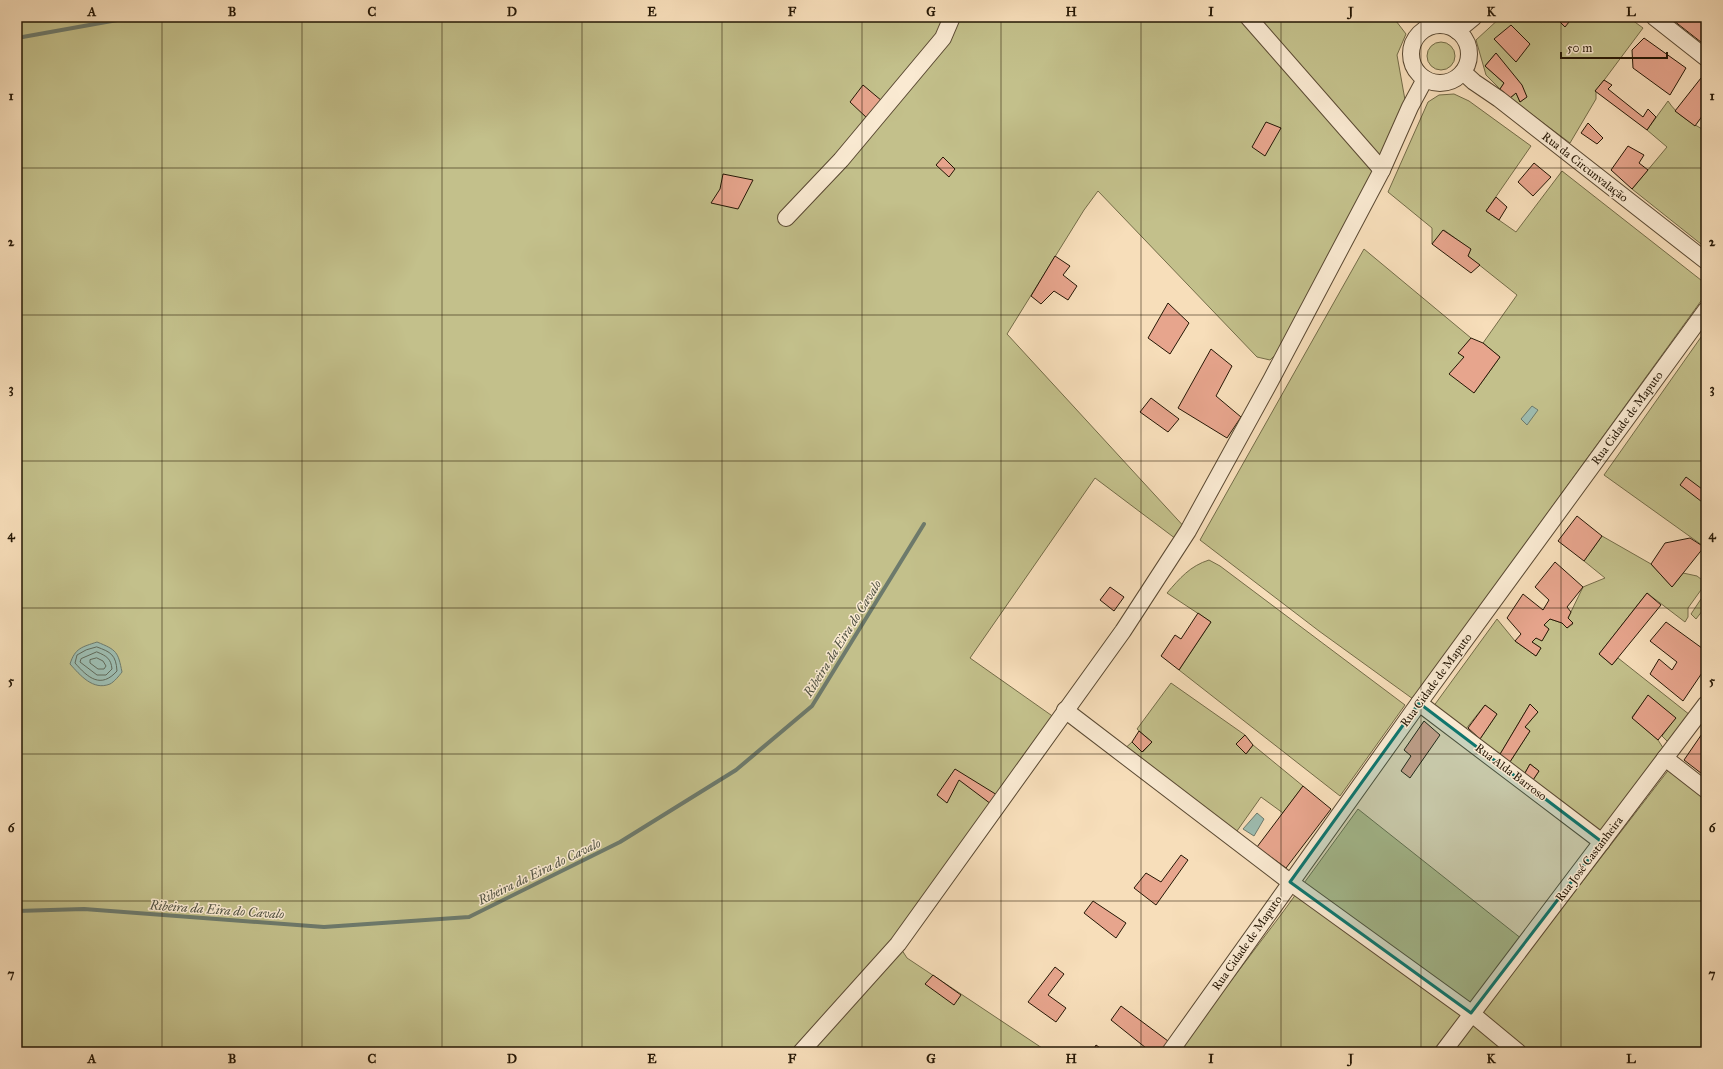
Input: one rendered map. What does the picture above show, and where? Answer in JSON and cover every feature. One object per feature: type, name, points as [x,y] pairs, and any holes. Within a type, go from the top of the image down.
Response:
[{"type":"street","points":[[786,218],[841,160],[943,38],[952,17]]},
{"type":"street","points":[[1248,17],[1382,170]]},
{"type":"street","points":[[1457,31],[1474,17]]},
{"type":"street","points":[[1654,17],[1706,58]]},
{"type":"street","points":[[1435,26],[1449,26],[1457,31],[1464,38],[1468,46],[1468,64],[1463,72],[1450,82],[1433,83],[1425,80],[1418,73],[1412,61],[1412,47],[1416,38],[1422,31],[1435,26]]},
{"type":"street","name":"Rua da Circunvalação","points":[[1463,72],[1706,262]]},
{"type":"street","points":[[801,1052],[898,944],[1123,631],[1188,531],[1271,380],[1382,170],[1410,107],[1425,80]]},
{"type":"street","name":"Rua Cidade de Maputo","points":[[1170,1052],[1419,703],[1706,310]]},
{"type":"street","name":"Rua Alda Barroso","points":[[1419,703],[1602,842]]},
{"type":"street","name":"Rua José Castanheira","points":[[1443,1052],[1706,704]]},
{"type":"street","points":[[1065,710],[1290,882],[1471,1013],[1518,1052]]},
{"type":"street","points":[[1665,758],[1706,790]]},
{"type":"highlighted area","points":[[1419,703],[1602,842],[1471,1013],[1290,882]]},
{"type":"shaded area","points":[[17,17],[1393,17],[1406,34],[1397,55],[1405,100],[1366,191],[1282,348],[1270,360],[1257,357],[1098,191],[1084,210],[1007,334],[1188,531],[1180,542],[1095,478],[970,658],[1058,720],[898,944],[907,958],[1048,1052],[17,1052]]},
{"type":"shaded area","points":[[1501,17],[1628,17],[1643,28],[1596,91],[1596,99],[1570,143],[1510,98],[1516,93],[1520,102],[1526,97],[1496,53],[1485,66],[1504,83],[1500,89],[1486,75],[1476,40]]},
{"type":"shaded area","points":[[1441,42],[1451,46],[1455,56],[1451,66],[1441,70],[1431,66],[1427,56],[1431,46]]},
{"type":"shaded area","points":[[1454,94],[1469,101],[1531,146],[1486,211],[1516,232],[1562,171],[1706,284],[1706,294],[1413,699],[1319,631],[1200,540],[1364,249],[1471,338],[1459,353],[1464,357],[1474,393],[1500,357],[1483,343],[1517,295],[1468,256],[1470,249],[1444,230],[1432,244],[1432,228],[1388,192],[1428,102],[1439,95]]},
{"type":"shaded area","points":[[1668,101],[1680,115],[1706,131],[1706,248],[1632,189],[1667,147],[1647,130]]},
{"type":"shaded area","points":[[1706,330],[1706,548],[1604,475]]},
{"type":"shaded area","points":[[1602,536],[1651,564],[1672,587],[1683,573],[1697,576],[1706,583],[1688,608],[1688,617],[1685,622],[1647,593],[1599,654],[1612,665],[1618,658],[1690,715],[1673,747],[1662,736],[1675,718],[1648,696],[1632,717],[1658,740],[1667,754],[1602,842],[1529,786],[1539,771],[1530,764],[1521,780],[1506,768],[1530,731],[1525,727],[1538,712],[1530,704],[1496,761],[1480,739],[1497,714],[1485,705],[1461,735],[1433,707],[1497,619],[1515,641],[1536,656],[1541,648],[1532,642],[1536,638],[1542,640],[1549,629],[1544,625],[1550,619],[1562,623],[1567,628],[1573,624],[1568,618],[1583,587],[1605,578],[1584,561]]},
{"type":"shaded area","points":[[1209,560],[1220,566],[1405,705],[1340,796],[1179,670],[1211,622],[1167,593],[1191,569]]},
{"type":"shaded area","points":[[1701,599],[1706,602],[1706,606],[1696,619],[1691,614]]},
{"type":"shaded area","points":[[1171,683],[1245,735],[1236,744],[1246,754],[1253,745],[1303,786],[1283,813],[1261,797],[1232,838],[1121,752],[1132,742],[1143,752],[1152,742],[1137,729]]},
{"type":"shaded area","points":[[1670,768],[1706,795],[1706,1052],[1177,1052],[1280,916],[1358,809],[1532,947]]},
{"type":"water","points":[[1532,406],[1538,410],[1527,425],[1521,419]]},
{"type":"water","points":[[97,642],[116,652],[122,672],[112,683],[104,686],[87,681],[70,664],[77,651],[87,645]]},
{"type":"water","points":[[1257,813],[1264,819],[1254,836],[1243,829]]},
{"type":"building","points":[[1555,17],[1573,17],[1565,27]]},
{"type":"building","points":[[1669,17],[1706,17],[1706,46]]},
{"type":"building","points":[[1511,25],[1530,44],[1516,62],[1494,39]]},
{"type":"building","points":[[1644,38],[1686,68],[1670,95],[1633,68],[1632,50]]},
{"type":"building","points":[[1496,53],[1522,85],[1527,97],[1520,102],[1516,93],[1510,98],[1500,89],[1504,83],[1485,66]]},
{"type":"building","points":[[1701,78],[1706,82],[1706,117],[1703,115],[1695,126],[1675,111]]},
{"type":"building","points":[[1604,80],[1612,85],[1608,89],[1643,117],[1648,109],[1656,117],[1647,130],[1595,91]]},
{"type":"building","points":[[863,85],[882,101],[867,118],[850,102]]},
{"type":"building","points":[[1266,122],[1281,128],[1265,156],[1252,147]]},
{"type":"building","points":[[1588,123],[1603,138],[1597,144],[1581,133]]},
{"type":"building","points":[[1628,146],[1644,155],[1639,163],[1648,170],[1632,189],[1611,170]]},
{"type":"building","points":[[943,157],[955,169],[949,177],[936,165]]},
{"type":"building","points":[[1534,163],[1551,177],[1533,196],[1518,182]]},
{"type":"building","points":[[723,174],[753,180],[738,209],[711,203],[720,189]]},
{"type":"building","points":[[1496,197],[1507,207],[1499,220],[1486,211]]},
{"type":"building","points":[[1443,230],[1471,249],[1468,256],[1480,265],[1471,273],[1432,244]]},
{"type":"building","points":[[1055,256],[1070,266],[1063,275],[1077,286],[1068,300],[1054,291],[1041,304],[1031,296]]},
{"type":"building","points":[[1168,303],[1189,323],[1170,354],[1148,338]]},
{"type":"building","points":[[1471,338],[1483,343],[1500,357],[1474,393],[1449,374],[1464,357],[1458,353]]},
{"type":"building","points":[[1211,349],[1232,366],[1216,396],[1241,417],[1227,438],[1178,408]]},
{"type":"building","points":[[1151,398],[1179,419],[1168,432],[1140,412]]},
{"type":"building","points":[[1686,477],[1706,492],[1706,505],[1680,485]]},
{"type":"building","points":[[1577,516],[1602,536],[1584,561],[1558,541]]},
{"type":"building","points":[[1690,538],[1704,547],[1672,587],[1651,564],[1665,543]]},
{"type":"building","points":[[1555,562],[1583,587],[1567,607],[1571,612],[1568,618],[1573,623],[1567,628],[1562,623],[1550,619],[1544,625],[1549,629],[1542,641],[1536,638],[1532,642],[1541,648],[1536,656],[1515,641],[1521,634],[1507,618],[1523,594],[1543,610],[1549,600],[1535,587]]},
{"type":"building","points":[[1110,587],[1124,597],[1114,611],[1100,600]]},
{"type":"building","points":[[1647,593],[1661,605],[1612,665],[1599,654]]},
{"type":"building","points":[[1198,613],[1211,622],[1179,670],[1161,656],[1175,635],[1181,639]]},
{"type":"building","points":[[1706,616],[1706,626],[1702,622]]},
{"type":"building","points":[[1666,622],[1706,651],[1706,667],[1683,701],[1650,674],[1659,659],[1672,670],[1677,662],[1650,641]]},
{"type":"building","points":[[1648,695],[1676,718],[1658,740],[1632,718]]},
{"type":"building","points":[[1530,704],[1538,712],[1525,727],[1530,731],[1506,768],[1496,761]]},
{"type":"building","points":[[1485,705],[1497,714],[1480,739],[1468,728]]},
{"type":"building","points":[[1424,721],[1440,735],[1410,778],[1401,771],[1411,756],[1404,750]]},
{"type":"building","points":[[1706,728],[1706,777],[1684,760]]},
{"type":"building","points":[[1139,731],[1152,742],[1142,752],[1132,742]]},
{"type":"building","points":[[1245,735],[1253,745],[1246,754],[1236,744]]},
{"type":"building","points":[[1530,764],[1539,771],[1529,786],[1521,780]]},
{"type":"building","points":[[955,769],[1002,798],[995,807],[959,780],[947,803],[937,795]]},
{"type":"building","points":[[1303,786],[1331,809],[1286,868],[1257,847]]},
{"type":"building","points":[[1181,855],[1188,860],[1156,905],[1134,888],[1146,873],[1161,882]]},
{"type":"building","points":[[1093,901],[1126,923],[1116,938],[1084,913]]},
{"type":"building","points":[[1055,967],[1064,974],[1048,995],[1066,1008],[1056,1022],[1028,1002]]},
{"type":"building","points":[[933,975],[961,995],[954,1005],[925,984]]},
{"type":"building","points":[[1121,1006],[1168,1041],[1161,1052],[1151,1052],[1111,1020]]},
{"type":"building","points":[[1096,1045],[1106,1052],[1092,1052]]},
{"type":"waterway","points":[[17,38],[134,17]]},
{"type":"waterway","name":"Ribeira da Eira do Cavalo","points":[[17,911],[84,909],[324,927],[469,917],[620,842],[736,770],[812,706],[924,524]]}]
